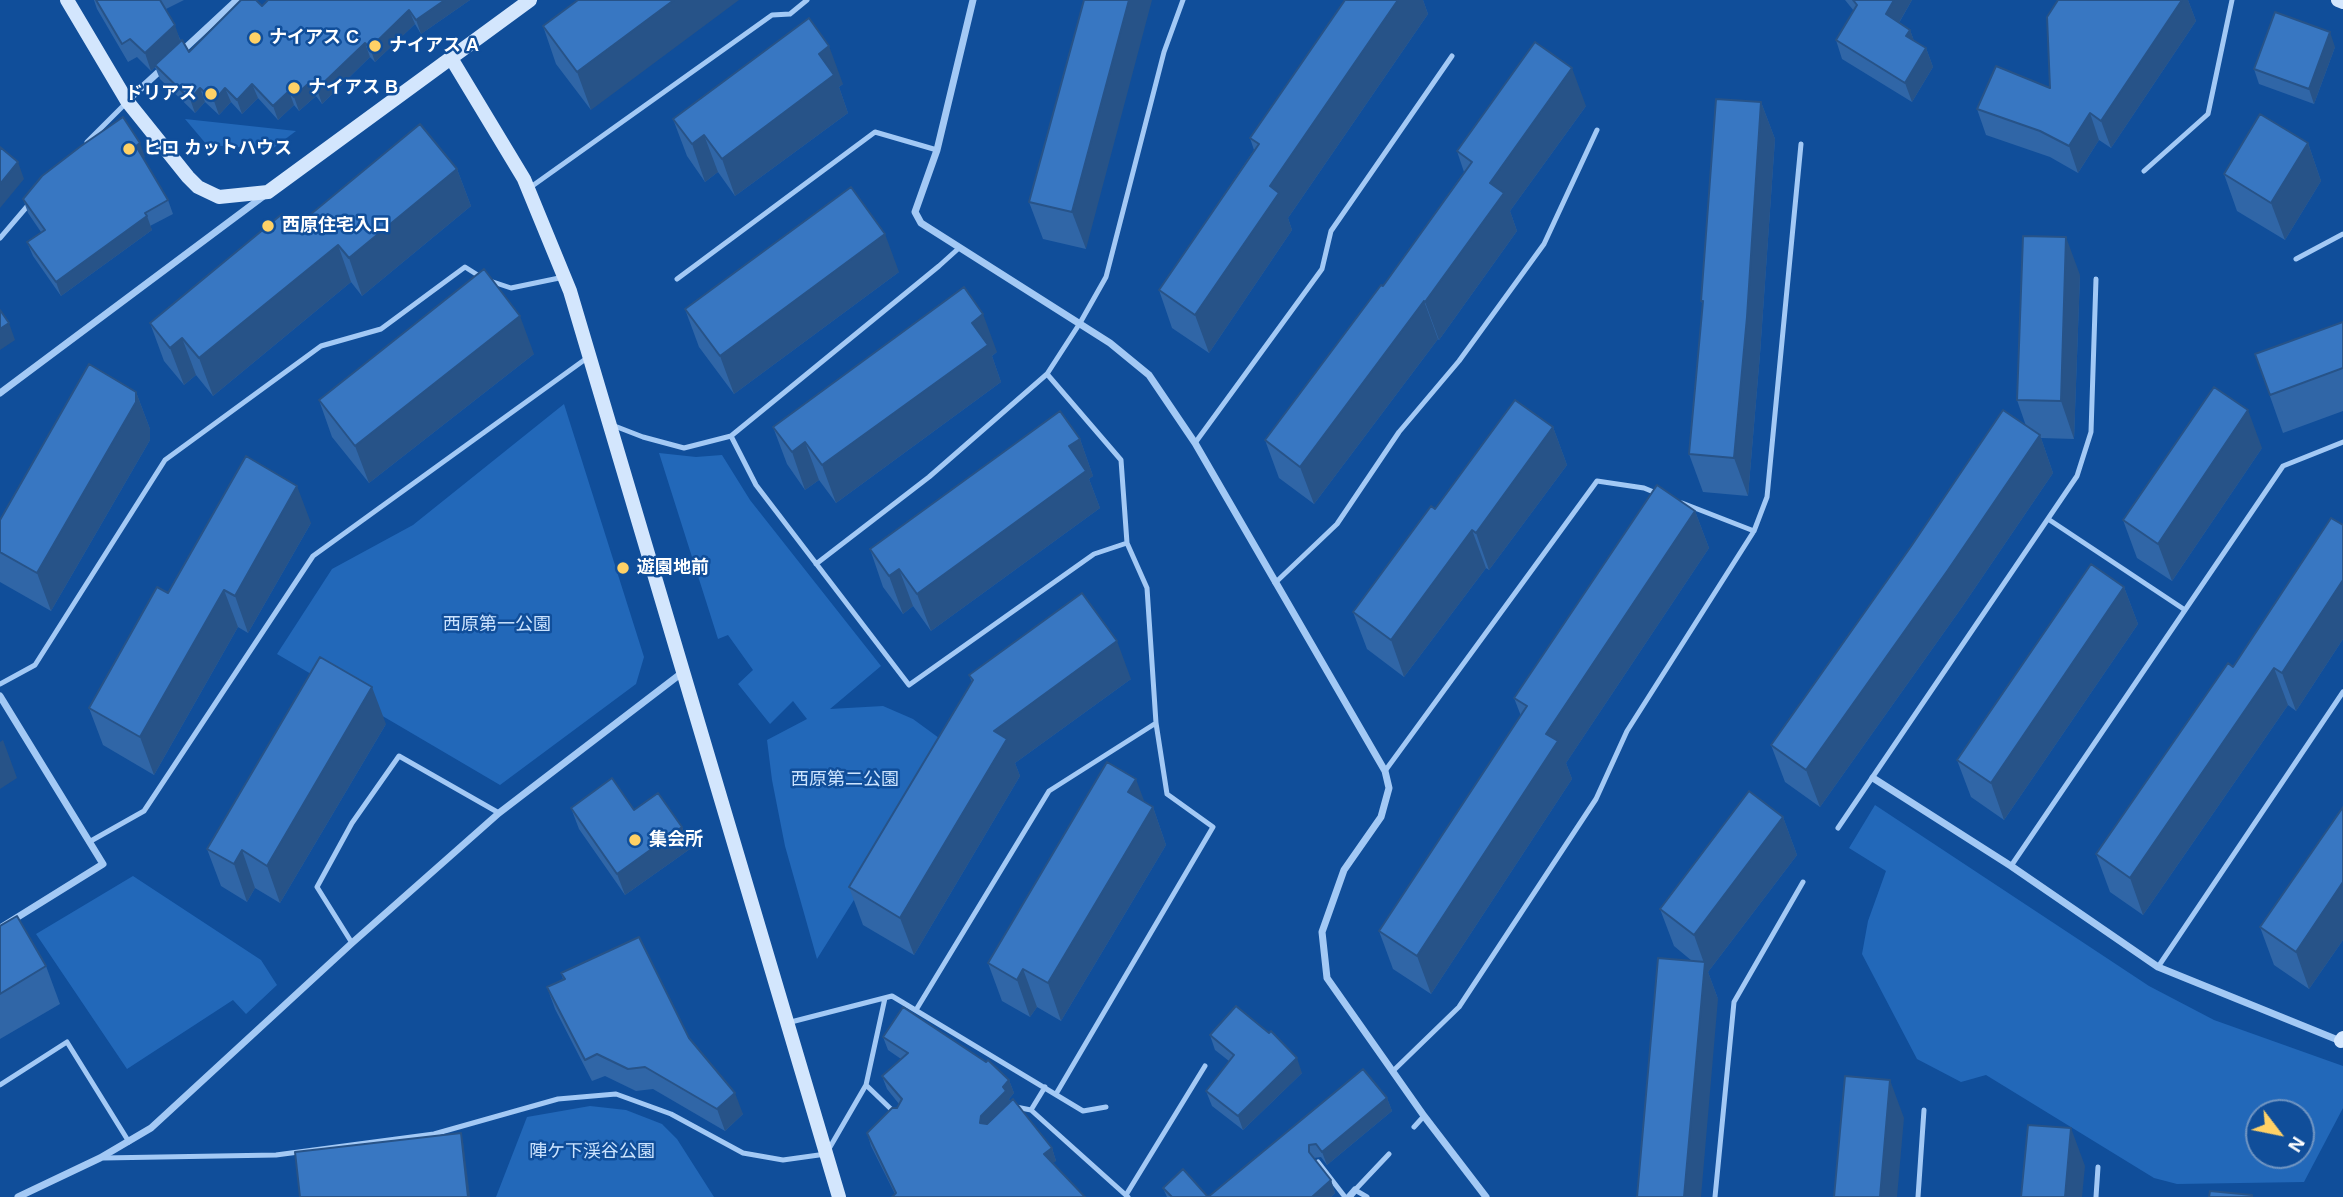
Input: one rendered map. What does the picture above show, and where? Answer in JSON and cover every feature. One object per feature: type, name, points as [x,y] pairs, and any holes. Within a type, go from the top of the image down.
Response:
[{"type":"street","points":[[67,0],[127,102],[198,187],[219,197],[268,192]]},
{"type":"street","points":[[178,55],[226,4],[237,0]]},
{"type":"street","points":[[0,393],[530,0]]},
{"type":"street","points":[[972,0],[937,150],[915,212],[921,223],[1080,323],[1150,375],[1195,443],[1385,771],[1390,788],[1381,817],[1344,870],[1322,932],[1326,978],[1424,1116],[1486,1197]]},
{"type":"street","points":[[2338,0],[2343,2]]},
{"type":"street","points":[[452,58],[528,189],[564,277],[839,1197]]},
{"type":"street","points":[[127,102],[168,64]]},
{"type":"street","points":[[18,1197],[100,1158],[151,1128],[352,943],[499,813],[683,672]]},
{"type":"street","points":[[0,696],[103,864],[0,928]]},
{"type":"street","points":[[1873,778],[2011,866],[2158,968],[2342,1040]]},
{"type":"street","points":[[1347,1197],[1355,1190]]},
{"type":"lane","points":[[528,189],[772,15],[790,13],[807,0]]},
{"type":"lane","points":[[816,564],[929,477],[1047,374],[1106,277],[1164,52],[1183,0]]},
{"type":"lane","points":[[2144,171],[2208,114],[2232,0]]},
{"type":"lane","points":[[1195,443],[1322,269],[1331,231],[1452,56]]},
{"type":"lane","points":[[82,147],[127,102]]},
{"type":"lane","points":[[1275,583],[1337,524],[1399,432],[1459,361],[1544,244],[1597,130]]},
{"type":"lane","points":[[677,279],[875,132],[937,150]]},
{"type":"lane","points":[[1393,1072],[1459,1007],[1596,799],[1627,731],[1754,531],[1767,497],[1801,144]]},
{"type":"lane","points":[[0,238],[38,193]]},
{"type":"lane","points":[[2296,260],[2343,234]]},
{"type":"lane","points":[[609,424],[684,448],[731,436],[959,248]]},
{"type":"lane","points":[[0,684],[35,665],[165,460],[321,346],[382,329],[465,267],[484,279],[512,288],[564,277]]},
{"type":"lane","points":[[1838,828],[2077,476],[2091,432],[2096,279]]},
{"type":"lane","points":[[89,842],[144,811],[313,556],[589,356]]},
{"type":"lane","points":[[1047,374],[1121,460],[1127,543],[1147,588],[1156,723],[1167,794],[1213,827],[1056,1094]]},
{"type":"lane","points":[[731,436],[756,485],[909,685],[1094,554],[1127,543]]},
{"type":"lane","points":[[2011,866],[2283,466],[2343,442]]},
{"type":"lane","points":[[1385,771],[1597,481],[1644,488],[1667,497]]},
{"type":"lane","points":[[1679,502],[1754,531]]},
{"type":"lane","points":[[2048,519],[2185,610]]},
{"type":"lane","points":[[2158,968],[2343,692]]},
{"type":"lane","points":[[916,1010],[1049,791],[1156,723]]},
{"type":"lane","points":[[352,943],[317,887],[352,823],[399,756],[499,813]]},
{"type":"lane","points":[[1716,1197],[1734,1002],[1803,882]]},
{"type":"lane","points":[[788,1023],[892,996],[1083,1111],[1106,1107]]},
{"type":"lane","points":[[100,1158],[276,1155],[434,1134],[558,1099],[616,1094],[671,1114],[743,1153],[783,1160],[826,1154],[866,1085],[885,998]]},
{"type":"lane","points":[[0,1085],[67,1042],[129,1142]]},
{"type":"lane","points":[[1007,1116],[1016,1107],[1031,1110],[1127,1196],[1205,1066]]},
{"type":"lane","points":[[866,1085],[899,1117]]},
{"type":"lane","points":[[1031,1110],[1045,1087]]},
{"type":"lane","points":[[1918,1197],[1924,1110]]},
{"type":"lane","points":[[1413,1128],[1424,1116]]},
{"type":"lane","points":[[1367,1197],[1355,1190],[1389,1154]]},
{"type":"lane","points":[[1318,1162],[1347,1197]]},
{"type":"lane","points":[[2096,1197],[2098,1167]]},
{"type":"green space","points":[[185,119],[296,131],[272,149],[207,145]]},
{"type":"green space","name":"西原第一公園","points":[[564,404],[644,657],[636,684],[500,785],[277,654],[332,569],[413,525]]},
{"type":"green space","name":"西原第二公園","points":[[659,453],[696,457],[722,455],[750,500],[881,666],[830,709],[883,706],[913,719],[950,746],[817,959],[785,846],[767,740],[807,719],[793,701],[770,724],[738,684],[753,670],[728,635],[718,639]]},
{"type":"green space","points":[[1875,805],[2149,986],[2214,1020],[2343,1066],[2343,1108],[2315,1161],[2315,1099],[2245,1099],[2245,1169],[2311,1169],[2304,1182],[2177,1184],[2154,1178],[1986,1075],[1961,1082],[1917,1059],[1862,954],[1868,921],[1886,871],[1849,848]]},
{"type":"green space","points":[[133,876],[261,960],[277,985],[246,1014],[233,1000],[127,1069],[36,934]]},
{"type":"green space","name":"陣ケ下渓谷公園","points":[[590,1106],[626,1110],[662,1124],[677,1139],[714,1197],[496,1197],[527,1117]]},
{"type":"building","points":[[96,0],[160,0],[175,25],[145,53],[130,39],[122,44]]},
{"type":"building","points":[[241,0],[256,0],[262,6],[268,0],[445,0],[416,20],[409,10],[370,48],[365,43],[317,89],[310,82],[294,97],[289,91],[273,106],[252,84],[237,100],[225,88],[214,101],[200,88],[190,99],[155,65],[182,40],[189,52]]},
{"type":"building","points":[[578,0],[674,0],[577,72],[543,26]]},
{"type":"building","points":[[1084,0],[1129,0],[1072,212],[1029,202]]},
{"type":"building","points":[[1345,0],[1398,0],[1270,186],[1279,193],[1195,315],[1159,290],[1259,144],[1250,138]]},
{"type":"building","points":[[1853,0],[1894,0],[1886,14],[1910,30],[1906,36],[1926,48],[1905,83],[1836,40],[1857,5]]},
{"type":"building","points":[[2058,0],[2182,0],[2101,121],[2090,113],[2069,146],[2040,131],[1977,109],[1996,66],[2050,88],[2047,17]]},
{"type":"building","points":[[2275,12],[2330,32],[2309,89],[2254,69]]},
{"type":"building","points":[[809,18],[829,46],[819,54],[834,75],[722,159],[704,135],[692,144],[673,119]]},
{"type":"building","points":[[1535,42],[1572,68],[1490,183],[1504,193],[1300,467],[1265,440],[1381,285],[1383,286],[1472,162],[1457,151]]},
{"type":"building","points":[[1716,99],[1761,102],[1747,317],[1734,458],[1689,454],[1703,301]]},
{"type":"building","points":[[2260,114],[2308,143],[2271,203],[2224,174]]},
{"type":"building","points":[[123,117],[140,143],[136,146],[168,200],[145,213],[147,216],[56,282],[27,242],[45,230],[23,199],[42,176]]},
{"type":"building","points":[[420,124],[457,169],[349,258],[338,245],[199,358],[182,338],[170,348],[150,323],[282,214],[294,228]]},
{"type":"building","points":[[0,147],[18,162],[0,184]]},
{"type":"building","points":[[851,187],[885,234],[720,356],[685,309]]},
{"type":"building","points":[[2023,236],[2066,237],[2061,401],[2017,400]]},
{"type":"building","points":[[484,269],[520,316],[355,446],[319,400]]},
{"type":"building","points":[[964,287],[983,314],[972,323],[988,345],[822,465],[805,442],[792,452],[773,427]]},
{"type":"building","points":[[0,310],[9,323],[0,329]]},
{"type":"building","points":[[2343,322],[2343,368],[2270,395],[2255,354]]},
{"type":"building","points":[[89,364],[136,392],[136,402],[37,573],[0,552],[0,520]]},
{"type":"building","points":[[2214,387],[2248,410],[2158,544],[2123,520]]},
{"type":"building","points":[[1515,400],[1553,427],[1476,533],[1472,530],[1391,640],[1353,612],[1431,506],[1435,509]]},
{"type":"building","points":[[2003,410],[2040,435],[1806,770],[1771,745]]},
{"type":"building","points":[[1060,411],[1080,439],[1069,446],[1086,471],[917,594],[899,569],[889,576],[870,549]]},
{"type":"building","points":[[246,456],[297,486],[235,596],[224,590],[140,737],[89,708],[157,587],[168,593]]},
{"type":"building","points":[[1657,485],[1695,511],[1546,734],[1558,741],[1417,956],[1379,931],[1527,706],[1514,698]]},
{"type":"building","points":[[2331,518],[2343,525],[2343,580],[2282,673],[2274,668],[2130,878],[2096,854],[2228,663],[2233,667]]},
{"type":"building","points":[[2091,564],[2124,587],[1991,783],[1957,760]]},
{"type":"building","points":[[1082,593],[1117,641],[994,731],[1007,739],[900,918],[849,887],[973,680],[969,675]]},
{"type":"building","points":[[320,657],[372,687],[267,866],[242,850],[234,864],[207,849]]},
{"type":"building","points":[[1107,762],[1136,779],[1128,792],[1153,807],[1048,983],[1023,969],[1017,980],[988,963]]},
{"type":"building","name":"集会所","points":[[612,778],[634,810],[658,793],[682,827],[617,874],[571,808]]},
{"type":"building","points":[[1749,791],[1783,817],[1694,935],[1660,909]]},
{"type":"building","points":[[2343,807],[2343,882],[2296,952],[2260,927]]},
{"type":"building","points":[[17,916],[46,966],[0,994],[0,926]]},
{"type":"building","points":[[639,937],[689,1038],[735,1093],[717,1109],[645,1067],[628,1069],[597,1054],[585,1060],[547,987],[565,979],[561,973]]},
{"type":"building","points":[[1658,958],[1705,962],[1684,1197],[1637,1197]]},
{"type":"building","points":[[1236,1006],[1269,1033],[1271,1031],[1297,1058],[1238,1116],[1206,1091],[1234,1055],[1210,1035]]},
{"type":"building","points":[[903,1007],[986,1062],[988,1060],[1009,1080],[1003,1087],[1006,1091],[981,1116],[980,1123],[987,1124],[1013,1099],[1052,1148],[1044,1154],[1085,1197],[892,1197],[896,1193],[867,1133],[892,1108],[897,1108],[902,1099],[882,1076],[908,1053],[883,1037]]},
{"type":"building","points":[[1363,1069],[1387,1098],[1322,1152],[1316,1144],[1309,1145],[1309,1152],[1331,1180],[1312,1197],[1208,1197]]},
{"type":"building","points":[[1845,1076],[1890,1080],[1880,1197],[1834,1197]]},
{"type":"building","points":[[2028,1125],[2071,1128],[2065,1197],[2021,1197]]},
{"type":"building","points":[[461,1133],[468,1197],[300,1197],[295,1152]]},
{"type":"building","points":[[1183,1169],[1208,1197],[1172,1197],[1163,1188]]},
{"type":"building","points":[[2210,1191],[2252,1195],[2252,1197],[2209,1197]]},
{"type":"place","name":"ナイアス C","points":[[255,38]]},
{"type":"place","name":"ナイアス A","points":[[375,46]]},
{"type":"place","name":"ナイアス B","points":[[294,88]]},
{"type":"place","name":"ドリアス","points":[[211,94]]},
{"type":"place","name":"ヒロ カットハウス","points":[[129,149]]},
{"type":"place","name":"西原住宅入口","points":[[268,226]]},
{"type":"place","name":"遊園地前","points":[[623,568]]},
{"type":"place","name":"集会所","points":[[635,840]]}]
